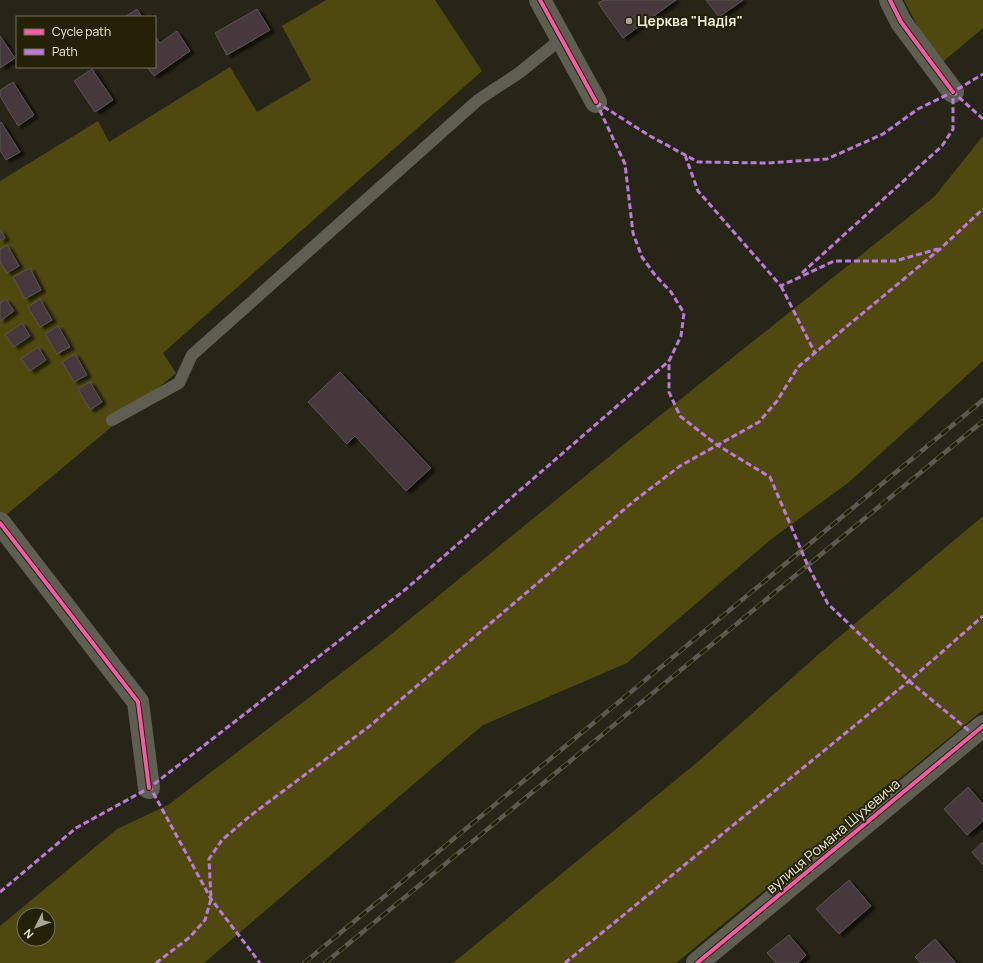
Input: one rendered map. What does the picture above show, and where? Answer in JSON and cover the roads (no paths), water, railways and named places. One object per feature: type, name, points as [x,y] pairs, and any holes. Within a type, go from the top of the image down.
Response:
[{"type":"street","points":[[540,0],[596,102]]},
{"type":"street","points":[[890,0],[902,22],[952,92]]},
{"type":"street","points":[[2,530],[138,702],[149,788]]},
{"type":"street","name":"вулиця Романа Шухевича","points":[[697,963],[980,736]]},
{"type":"lane","points":[[112,420],[179,383],[192,355],[478,100],[519,73],[561,39]]},
{"type":"railway","points":[[304,963],[983,400]]},
{"type":"railway","points":[[325,963],[983,421]]},
{"type":"place","name":"Церква \"Надія\"","points":[[629,21]]}]
